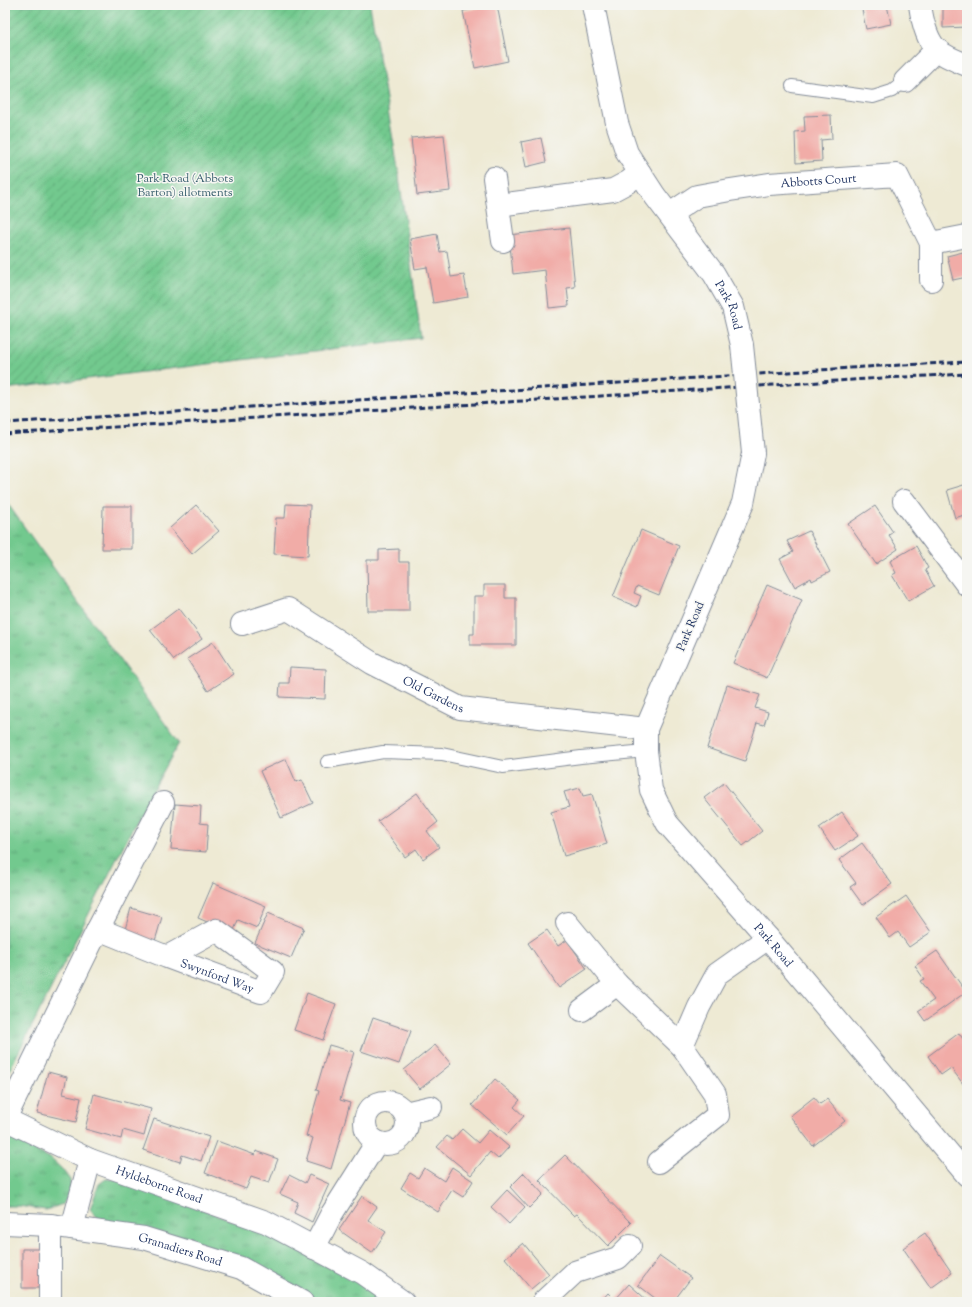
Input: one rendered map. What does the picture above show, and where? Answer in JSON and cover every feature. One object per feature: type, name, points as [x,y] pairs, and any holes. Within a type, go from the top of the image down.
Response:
[{"type":"street","name":"Park Road","points":[[592,5],[617,124],[627,153],[655,196],[714,274],[733,307],[742,345],[753,453],[743,503],[646,729],[646,752],[651,790],[667,823],[768,938],[967,1175]]},
{"type":"street","points":[[920,5],[927,33],[936,49],[958,62],[967,65]]},
{"type":"street","points":[[905,81],[936,49]]},
{"type":"street","points":[[498,205],[613,190],[628,182],[640,173]]},
{"type":"street","name":"Abbotts Court","points":[[670,214],[697,196],[730,190],[769,184],[897,175],[931,244],[931,280]]},
{"type":"street","points":[[494,178],[503,240]]},
{"type":"street","points":[[931,244],[967,236]]},
{"type":"street","points":[[904,501],[967,585]]},
{"type":"street","name":"Old Gardens","points":[[242,624],[288,609],[372,664],[460,708],[646,729]]},
{"type":"street","points":[[5,1119],[98,929],[163,803]]},
{"type":"street","points":[[567,923],[616,984],[682,1046],[715,1094],[718,1115],[659,1162]]},
{"type":"street","name":"Swynford Way","points":[[98,929],[167,957]]},
{"type":"street","points":[[682,1046],[699,1007],[717,974],[768,938]]},
{"type":"street","points":[[582,1010],[616,984]]},
{"type":"street","points":[[388,1102],[395,1103],[401,1107],[405,1113],[407,1121],[406,1128],[403,1135],[398,1140],[392,1143],[384,1144],[377,1142],[367,1133],[365,1120],[370,1108],[375,1104],[388,1102]]},
{"type":"street","points":[[405,1113],[431,1107]]},
{"type":"street","name":"Hyldeborne Road","points":[[5,1119],[90,1160],[266,1222],[362,1273],[403,1302]]},
{"type":"street","points":[[314,1248],[331,1216],[377,1142]]},
{"type":"street","points":[[72,1228],[90,1160]]},
{"type":"street","name":"Granadiers Road","points":[[5,1222],[50,1225],[144,1238],[241,1268],[302,1302]]},
{"type":"street","points":[[50,1225],[50,1302]]},
{"type":"street","points":[[543,1302],[575,1272],[618,1258],[630,1246]]},
{"type":"lane","points":[[792,86],[873,97],[892,91],[905,81]]},
{"type":"lane","points":[[327,762],[384,752],[442,754],[503,767],[581,757],[646,752]]},
{"type":"green space","name":"Park Road (Abbots Barton) allotments","points":[[5,5],[370,5],[398,169],[421,338],[5,389]]},
{"type":"green space","points":[[5,500],[179,743],[138,817],[5,1079]]},
{"type":"green space","points":[[5,1135],[50,1158],[62,1169],[70,1180],[71,1192],[63,1204],[46,1210],[18,1206],[5,1206]]},
{"type":"green space","points":[[106,1179],[125,1180],[286,1241],[368,1287],[389,1302],[321,1302],[253,1265],[111,1224],[98,1218],[90,1209],[99,1184]]},
{"type":"building","points":[[497,5],[508,61],[475,68],[463,11]]},
{"type":"building","points":[[861,5],[887,5],[891,24],[866,29]]},
{"type":"building","points":[[943,5],[967,5],[967,27],[943,28]]},
{"type":"building","points":[[831,115],[832,139],[821,140],[822,161],[796,163],[795,132],[805,131],[804,116]]},
{"type":"building","points":[[444,135],[450,191],[417,195],[411,138]]},
{"type":"building","points":[[541,138],[546,162],[526,167],[521,142]]},
{"type":"building","points":[[569,228],[575,287],[567,288],[569,306],[549,308],[545,270],[513,274],[509,235]]},
{"type":"building","points":[[437,234],[440,252],[447,251],[451,277],[464,275],[468,297],[433,303],[427,267],[415,269],[410,239]]},
{"type":"building","points":[[967,251],[967,277],[953,280],[947,256]]},
{"type":"building","points":[[967,484],[967,514],[955,518],[947,490]]},
{"type":"building","points":[[286,504],[310,505],[308,556],[274,554],[276,518],[285,518]]},
{"type":"building","points":[[196,505],[219,531],[192,554],[170,528]]},
{"type":"building","points":[[103,506],[132,506],[132,549],[102,549]]},
{"type":"building","points":[[875,506],[893,532],[889,535],[898,549],[876,564],[848,524]]},
{"type":"building","points":[[641,530],[679,546],[659,595],[637,586],[634,593],[641,596],[637,607],[613,597]]},
{"type":"building","points":[[809,531],[830,572],[812,581],[811,578],[795,587],[780,559],[793,552],[787,541]]},
{"type":"building","points":[[916,546],[928,568],[925,570],[934,586],[908,601],[892,575],[896,573],[890,561]]},
{"type":"building","points":[[399,549],[399,562],[409,562],[409,611],[368,611],[367,560],[379,560],[379,550]]},
{"type":"building","points":[[484,585],[505,585],[505,598],[516,598],[516,645],[470,645],[470,634],[474,634],[474,596],[484,596]]},
{"type":"building","points":[[767,585],[802,600],[767,678],[733,663]]},
{"type":"building","points":[[179,608],[202,639],[174,660],[150,630]]},
{"type":"building","points":[[213,642],[234,674],[208,691],[187,659]]},
{"type":"building","points":[[290,667],[326,669],[325,699],[279,697],[280,683],[289,683]]},
{"type":"building","points":[[727,685],[760,695],[755,708],[768,712],[764,725],[757,723],[745,761],[707,748]]},
{"type":"building","points":[[286,759],[296,782],[302,780],[313,803],[281,818],[260,771]]},
{"type":"building","points":[[724,783],[762,831],[743,846],[704,798]]},
{"type":"building","points":[[580,788],[583,796],[592,794],[607,844],[564,856],[551,812],[569,807],[564,792]]},
{"type":"building","points":[[417,793],[438,822],[427,831],[439,847],[423,859],[416,849],[405,857],[378,821]]},
{"type":"building","points":[[175,804],[201,806],[200,823],[208,824],[206,852],[171,849]]},
{"type":"building","points":[[842,812],[858,836],[835,851],[819,828]]},
{"type":"building","points":[[862,843],[892,884],[863,905],[850,887],[856,883],[839,860]]},
{"type":"building","points":[[213,883],[266,906],[257,928],[238,920],[233,933],[198,918]]},
{"type":"building","points":[[906,896],[931,932],[909,947],[898,932],[890,938],[876,917]]},
{"type":"building","points":[[131,908],[162,917],[155,941],[124,933]]},
{"type":"building","points":[[268,913],[304,928],[291,958],[255,943]]},
{"type":"building","points":[[547,930],[558,946],[567,940],[587,969],[559,988],[528,943]]},
{"type":"building","points":[[937,951],[966,992],[925,1021],[918,1011],[934,1000],[920,981],[924,979],[915,966]]},
{"type":"building","points":[[307,993],[336,1004],[323,1040],[294,1030]]},
{"type":"building","points":[[373,1018],[411,1031],[399,1064],[361,1051]]},
{"type":"building","points":[[959,1033],[967,1045],[967,1089],[951,1068],[941,1075],[928,1056]]},
{"type":"building","points":[[329,1045],[354,1052],[340,1100],[350,1103],[331,1169],[306,1161],[313,1138],[306,1136],[319,1091],[316,1090]]},
{"type":"building","points":[[435,1045],[451,1064],[420,1089],[404,1070]]},
{"type":"building","points":[[48,1072],[67,1077],[63,1094],[81,1098],[76,1122],[37,1113]]},
{"type":"building","points":[[495,1079],[520,1100],[514,1107],[524,1116],[507,1135],[472,1105]]},
{"type":"building","points":[[94,1094],[151,1109],[144,1136],[123,1130],[121,1139],[85,1129]]},
{"type":"building","points":[[814,1097],[820,1104],[827,1099],[845,1121],[813,1146],[790,1116]]},
{"type":"building","points":[[154,1119],[209,1137],[201,1161],[182,1155],[180,1162],[143,1150]]},
{"type":"building","points":[[462,1129],[478,1143],[489,1130],[509,1147],[498,1159],[490,1152],[471,1175],[437,1147],[447,1136],[452,1140]]},
{"type":"building","points":[[217,1141],[255,1155],[256,1151],[278,1159],[269,1183],[251,1177],[246,1189],[205,1173]]},
{"type":"building","points":[[565,1155],[631,1223],[608,1246],[577,1214],[574,1216],[539,1180]]},
{"type":"building","points":[[452,1167],[473,1181],[463,1197],[452,1190],[438,1212],[401,1188],[410,1173],[418,1178],[424,1168],[444,1181]]},
{"type":"building","points":[[524,1173],[543,1194],[529,1208],[510,1187]]},
{"type":"building","points":[[289,1175],[305,1183],[309,1175],[329,1184],[312,1222],[294,1213],[298,1202],[280,1194]]},
{"type":"building","points":[[507,1190],[525,1207],[509,1224],[491,1207]]},
{"type":"building","points":[[362,1196],[377,1207],[368,1220],[386,1232],[372,1253],[339,1230]]},
{"type":"building","points":[[925,1233],[952,1273],[931,1288],[903,1248]]},
{"type":"building","points":[[523,1243],[549,1274],[531,1289],[505,1258]]},
{"type":"building","points":[[22,1249],[43,1249],[43,1288],[22,1288]]},
{"type":"building","points":[[660,1256],[691,1278],[673,1302],[660,1302],[638,1285]]},
{"type":"building","points":[[629,1284],[649,1302],[600,1302],[608,1293],[615,1300]]},
{"type":"building","points":[[594,1298],[599,1302],[590,1302]]},
{"type":"railway","points":[[5,423],[881,366],[967,362]]},
{"type":"railway","points":[[5,434],[883,378],[967,374]]}]
